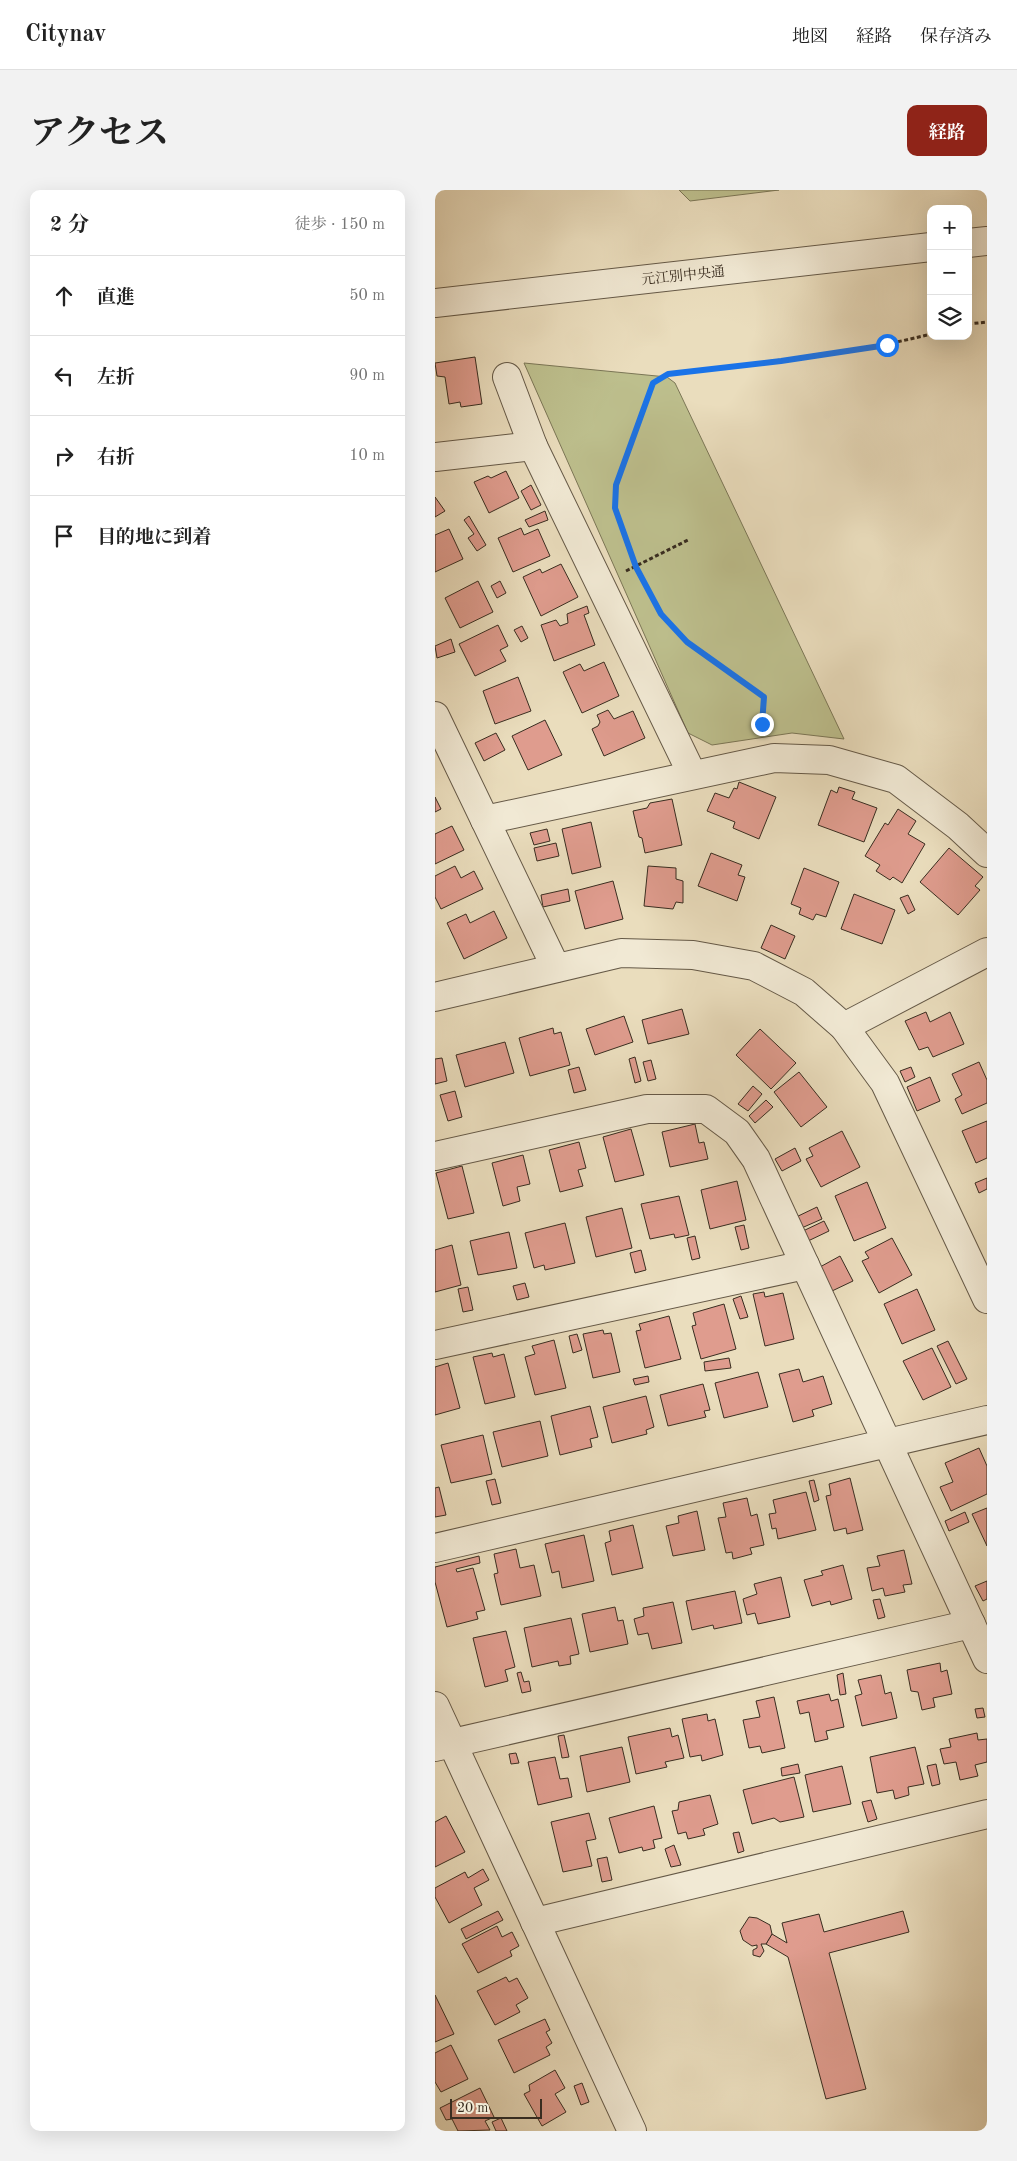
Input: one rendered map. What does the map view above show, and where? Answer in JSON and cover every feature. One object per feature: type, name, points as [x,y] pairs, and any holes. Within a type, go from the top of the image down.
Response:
[{"type":"street","points":[[972,243],[987,241]]},
{"type":"street","name":"元江別中央通","points":[[435,303],[927,247]]},
{"type":"street","points":[[507,377],[533,446],[692,774]]},
{"type":"street","points":[[435,457],[533,446]]},
{"type":"street","points":[[435,716],[556,968]]},
{"type":"street","points":[[485,820],[692,774],[774,758],[829,760],[897,779],[958,826],[987,853]]},
{"type":"street","points":[[844,1028],[987,952]]},
{"type":"street","points":[[435,997],[621,953],[693,954],[754,966],[804,992],[844,1028],[885,1083],[987,1299]]},
{"type":"street","points":[[435,1156],[647,1109],[706,1109],[737,1132],[756,1159],[987,1659]]},
{"type":"street","points":[[435,1345],[805,1265]]},
{"type":"street","points":[[435,1548],[987,1420]]},
{"type":"street","points":[[444,1745],[971,1624]]},
{"type":"street","points":[[435,1706],[444,1745],[535,1922],[631,2131]]},
{"type":"street","points":[[535,1922],[987,1814]]},
{"type":"path","points":[[972,324],[987,322]]},
{"type":"path","points":[[763,733],[764,697],[687,642],[661,614],[636,567],[615,508],[616,485],[653,383],[668,374],[781,361],[878,346],[927,335]]},
{"type":"path","points":[[636,567],[688,540]]},
{"type":"green space","points":[[679,190],[779,190],[690,201]]},
{"type":"green space","points":[[524,363],[667,377],[675,383],[844,739],[792,733],[712,745],[688,733]]},
{"type":"building","points":[[475,357],[482,404],[461,407],[460,402],[449,404],[445,377],[437,376],[435,363]]},
{"type":"building","points":[[506,471],[519,498],[489,513],[474,482],[488,476],[491,478]]},
{"type":"building","points":[[531,485],[541,505],[531,510],[521,491]]},
{"type":"building","points":[[435,497],[445,511],[435,517]]},
{"type":"building","points":[[545,511],[548,520],[529,527],[525,520]]},
{"type":"building","points":[[469,516],[486,545],[477,551],[468,538],[474,534],[464,520]]},
{"type":"building","points":[[521,528],[524,535],[538,529],[550,556],[513,572],[498,538]]},
{"type":"building","points":[[449,529],[463,559],[435,572],[435,535]]},
{"type":"building","points":[[561,564],[578,597],[541,616],[523,577],[540,569],[542,573]]},
{"type":"building","points":[[478,581],[493,612],[460,628],[445,598]]},
{"type":"building","points":[[500,581],[506,593],[497,598],[491,586]]},
{"type":"building","points":[[587,606],[589,613],[584,615],[595,645],[554,661],[541,625],[556,620],[560,626],[568,623],[567,614]]},
{"type":"building","points":[[498,625],[508,646],[500,650],[506,661],[475,676],[459,644]]},
{"type":"building","points":[[522,626],[528,638],[521,642],[514,630]]},
{"type":"building","points":[[451,639],[455,652],[437,658],[435,646]]},
{"type":"building","points":[[604,662],[619,696],[582,713],[563,672],[580,664],[584,671]]},
{"type":"building","points":[[518,677],[531,711],[495,724],[483,691]]},
{"type":"building","points":[[608,710],[614,719],[633,711],[645,738],[604,756],[592,729],[598,726],[600,722],[597,715]]},
{"type":"building","points":[[545,720],[562,755],[528,770],[512,736]]},
{"type":"building","points":[[496,733],[505,750],[484,761],[475,743]]},
{"type":"building","points":[[739,782],[776,797],[759,839],[733,828],[735,822],[707,811],[715,793],[729,798],[734,788],[737,789]]},
{"type":"building","points":[[839,787],[855,792],[852,799],[877,808],[864,842],[818,825],[831,790],[837,793]]},
{"type":"building","points":[[435,797],[441,809],[435,812]]},
{"type":"building","points":[[672,799],[682,845],[645,853],[633,811],[647,808],[650,803]]},
{"type":"building","points":[[898,809],[916,821],[908,834],[925,844],[902,883],[893,877],[890,880],[876,871],[880,865],[865,856],[885,823],[888,825]]},
{"type":"building","points":[[591,822],[601,867],[572,874],[562,829]]},
{"type":"building","points":[[452,826],[464,850],[435,864],[435,834]]},
{"type":"building","points":[[547,829],[550,841],[534,845],[530,833]]},
{"type":"building","points":[[556,843],[559,856],[537,861],[534,848]]},
{"type":"building","points":[[949,848],[983,877],[975,886],[980,890],[958,915],[920,882]]},
{"type":"building","points":[[711,853],[742,865],[738,875],[745,877],[737,901],[698,886]]},
{"type":"building","points":[[455,866],[461,878],[474,871],[483,889],[441,909],[435,897],[435,876]]},
{"type":"building","points":[[648,866],[676,868],[676,879],[683,881],[683,903],[676,902],[673,909],[644,906]]},
{"type":"building","points":[[804,868],[839,882],[826,917],[816,914],[813,920],[799,914],[801,908],[791,904]]},
{"type":"building","points":[[613,881],[623,919],[585,929],[575,891]]},
{"type":"building","points":[[568,889],[570,901],[543,907],[541,895]]},
{"type":"building","points":[[854,894],[895,910],[882,944],[841,929]]},
{"type":"building","points":[[908,895],[915,910],[908,914],[900,898]]},
{"type":"building","points":[[494,911],[507,938],[464,959],[447,923],[466,914],[470,923]]},
{"type":"building","points":[[771,925],[795,936],[785,959],[761,948]]},
{"type":"building","points":[[682,1009],[689,1034],[648,1044],[642,1020]]},
{"type":"building","points":[[926,1012],[930,1022],[950,1012],[964,1044],[933,1057],[928,1047],[919,1050],[905,1021]]},
{"type":"building","points":[[624,1016],[633,1042],[595,1055],[586,1029]]},
{"type":"building","points":[[553,1028],[554,1034],[561,1032],[570,1065],[530,1076],[519,1038]]},
{"type":"building","points":[[760,1029],[796,1063],[771,1089],[736,1055]]},
{"type":"building","points":[[505,1042],[514,1073],[465,1087],[456,1055]]},
{"type":"building","points":[[635,1057],[641,1081],[635,1083],[629,1059]]},
{"type":"building","points":[[442,1058],[447,1081],[435,1084],[435,1059]]},
{"type":"building","points":[[651,1060],[656,1079],[648,1081],[643,1062]]},
{"type":"building","points":[[979,1062],[987,1080],[987,1103],[962,1114],[955,1099],[962,1095],[952,1074]]},
{"type":"building","points":[[579,1067],[586,1090],[574,1093],[568,1070]]},
{"type":"building","points":[[911,1067],[915,1077],[905,1082],[900,1071]]},
{"type":"building","points":[[799,1072],[827,1107],[801,1127],[774,1092]]},
{"type":"building","points":[[930,1077],[940,1101],[917,1111],[907,1087]]},
{"type":"building","points":[[753,1086],[762,1094],[748,1111],[738,1104]]},
{"type":"building","points":[[455,1091],[462,1117],[448,1121],[440,1095]]},
{"type":"building","points":[[766,1100],[773,1107],[755,1123],[749,1116]]},
{"type":"building","points":[[987,1121],[987,1158],[976,1163],[962,1131]]},
{"type":"building","points":[[695,1124],[699,1143],[704,1142],[708,1159],[670,1167],[662,1132]]},
{"type":"building","points":[[631,1129],[644,1175],[615,1182],[603,1137]]},
{"type":"building","points":[[842,1131],[860,1167],[821,1187],[806,1159],[813,1156],[809,1148]]},
{"type":"building","points":[[579,1142],[586,1168],[578,1170],[583,1186],[560,1192],[549,1150]]},
{"type":"building","points":[[795,1148],[801,1161],[782,1171],[775,1159]]},
{"type":"building","points":[[523,1155],[530,1184],[517,1187],[520,1201],[503,1206],[492,1163]]},
{"type":"building","points":[[462,1166],[474,1213],[448,1219],[436,1173]]},
{"type":"building","points":[[987,1178],[987,1189],[979,1193],[975,1183]]},
{"type":"building","points":[[737,1181],[746,1220],[710,1229],[701,1190]]},
{"type":"building","points":[[867,1182],[886,1228],[854,1241],[835,1196]]},
{"type":"building","points":[[679,1196],[689,1235],[675,1238],[674,1234],[650,1239],[641,1204]]},
{"type":"building","points":[[817,1207],[822,1219],[797,1230],[792,1219]]},
{"type":"building","points":[[622,1208],[632,1248],[596,1257],[586,1217]]},
{"type":"building","points":[[824,1221],[829,1231],[808,1241],[803,1231]]},
{"type":"building","points":[[565,1223],[575,1263],[545,1270],[544,1265],[534,1268],[525,1233]]},
{"type":"building","points":[[744,1225],[749,1248],[741,1250],[735,1227]]},
{"type":"building","points":[[509,1232],[517,1268],[478,1275],[470,1241]]},
{"type":"building","points":[[695,1236],[700,1258],[692,1260],[687,1238]]},
{"type":"building","points":[[892,1238],[912,1275],[879,1293],[862,1261],[869,1258],[865,1252]]},
{"type":"building","points":[[452,1245],[461,1285],[435,1292],[435,1250]]},
{"type":"building","points":[[641,1250],[646,1270],[635,1273],[630,1253]]},
{"type":"building","points":[[840,1256],[853,1281],[832,1291],[820,1267]]},
{"type":"building","points":[[525,1283],[529,1297],[517,1300],[513,1286]]},
{"type":"building","points":[[468,1287],[473,1310],[463,1312],[458,1289]]},
{"type":"building","points":[[917,1289],[935,1330],[902,1344],[884,1304]]},
{"type":"building","points":[[764,1292],[765,1297],[783,1293],[794,1339],[765,1346],[753,1294]]},
{"type":"building","points":[[741,1296],[748,1317],[740,1319],[733,1299]]},
{"type":"building","points":[[724,1304],[736,1349],[701,1359],[692,1326],[696,1325],[693,1313]]},
{"type":"building","points":[[669,1316],[681,1359],[645,1368],[636,1331],[641,1330],[639,1324]]},
{"type":"building","points":[[603,1330],[604,1334],[611,1333],[620,1372],[593,1378],[583,1334]]},
{"type":"building","points":[[577,1334],[582,1350],[573,1353],[569,1336]]},
{"type":"building","points":[[554,1340],[566,1388],[535,1395],[525,1357],[535,1354],[532,1346]]},
{"type":"building","points":[[948,1341],[967,1379],[956,1384],[937,1346]]},
{"type":"building","points":[[932,1348],[951,1387],[923,1400],[903,1361]]},
{"type":"building","points":[[492,1353],[493,1357],[504,1354],[515,1397],[485,1404],[473,1357]]},
{"type":"building","points":[[729,1358],[731,1368],[705,1371],[704,1362]]},
{"type":"building","points":[[448,1363],[460,1408],[435,1415],[435,1367]]},
{"type":"building","points":[[799,1369],[803,1382],[823,1376],[832,1404],[812,1410],[814,1416],[793,1422],[779,1374]]},
{"type":"building","points":[[758,1372],[768,1407],[724,1418],[715,1383]]},
{"type":"building","points":[[648,1376],[649,1382],[635,1385],[633,1379]]},
{"type":"building","points":[[703,1384],[710,1410],[704,1411],[706,1417],[668,1426],[660,1395]]},
{"type":"building","points":[[646,1396],[654,1427],[646,1430],[647,1434],[612,1443],[603,1407]]},
{"type":"building","points":[[590,1406],[598,1437],[590,1439],[592,1447],[560,1455],[551,1416]]},
{"type":"building","points":[[540,1421],[548,1456],[502,1467],[493,1432]]},
{"type":"building","points":[[483,1435],[492,1474],[451,1483],[441,1445]]},
{"type":"building","points":[[979,1448],[987,1466],[987,1494],[951,1511],[940,1487],[953,1482],[945,1463]]},
{"type":"building","points":[[850,1478],[863,1530],[847,1534],[846,1528],[834,1531],[826,1496],[831,1495],[829,1484]]},
{"type":"building","points":[[495,1479],[501,1503],[492,1505],[486,1481]]},
{"type":"building","points":[[814,1480],[819,1500],[814,1502],[809,1481]]},
{"type":"building","points":[[439,1487],[446,1515],[435,1517],[435,1488]]},
{"type":"building","points":[[806,1492],[816,1530],[778,1539],[776,1528],[772,1529],[769,1514],[776,1513],[773,1500]]},
{"type":"building","points":[[747,1498],[751,1516],[757,1514],[764,1545],[750,1548],[752,1554],[733,1559],[732,1552],[726,1553],[718,1518],[726,1517],[723,1503]]},
{"type":"building","points":[[987,1508],[987,1546],[972,1514]]},
{"type":"building","points":[[697,1511],[705,1550],[673,1556],[666,1526],[679,1523],[678,1516]]},
{"type":"building","points":[[965,1512],[969,1522],[949,1531],[945,1521]]},
{"type":"building","points":[[633,1525],[643,1568],[612,1575],[605,1543],[611,1541],[609,1531]]},
{"type":"building","points":[[584,1535],[594,1581],[562,1588],[559,1571],[552,1573],[545,1544]]},
{"type":"building","points":[[516,1549],[520,1568],[534,1565],[541,1596],[501,1605],[494,1574],[498,1573],[494,1554]]},
{"type":"building","points":[[904,1550],[912,1584],[903,1585],[905,1592],[885,1596],[883,1588],[872,1591],[867,1568],[880,1566],[877,1556]]},
{"type":"building","points":[[479,1556],[480,1563],[456,1569],[457,1572],[473,1568],[485,1610],[476,1612],[478,1619],[447,1627],[435,1582],[435,1567]]},
{"type":"building","points":[[843,1565],[852,1599],[831,1605],[830,1601],[812,1606],[804,1580],[823,1575],[821,1571]]},
{"type":"building","points":[[781,1577],[790,1617],[758,1624],[755,1613],[747,1615],[743,1599],[757,1594],[754,1584]]},
{"type":"building","points":[[987,1581],[987,1599],[983,1601],[975,1586]]},
{"type":"building","points":[[735,1591],[742,1623],[714,1629],[713,1625],[692,1630],[686,1601]]},
{"type":"building","points":[[880,1599],[885,1617],[878,1619],[873,1600]]},
{"type":"building","points":[[673,1602],[682,1643],[652,1649],[648,1633],[638,1635],[634,1619],[644,1616],[643,1608]]},
{"type":"building","points":[[615,1607],[618,1621],[623,1620],[628,1644],[590,1652],[582,1614]]},
{"type":"building","points":[[571,1618],[579,1654],[570,1656],[571,1664],[559,1666],[558,1661],[532,1667],[524,1628]]},
{"type":"building","points":[[506,1631],[515,1667],[505,1670],[508,1681],[485,1687],[473,1638]]},
{"type":"building","points":[[940,1663],[941,1672],[947,1670],[952,1694],[933,1698],[935,1707],[922,1710],[918,1692],[911,1691],[907,1670]]},
{"type":"building","points":[[521,1672],[524,1682],[529,1681],[531,1691],[522,1693],[517,1673]]},
{"type":"building","points":[[843,1673],[846,1694],[840,1695],[837,1675]]},
{"type":"building","points":[[881,1675],[885,1694],[891,1692],[897,1718],[862,1726],[855,1696],[862,1694],[858,1680]]},
{"type":"building","points":[[829,1694],[831,1701],[838,1699],[844,1727],[826,1731],[828,1739],[815,1742],[809,1712],[800,1714],[797,1701]]},
{"type":"building","points":[[774,1697],[785,1748],[762,1753],[760,1746],[749,1748],[743,1720],[760,1717],[756,1701]]},
{"type":"building","points":[[983,1708],[985,1717],[977,1718],[975,1709]]},
{"type":"building","points":[[707,1714],[708,1721],[715,1719],[723,1755],[702,1761],[701,1755],[690,1757],[682,1719]]},
{"type":"building","points":[[670,1728],[672,1737],[678,1735],[684,1758],[665,1762],[667,1767],[636,1774],[628,1737]]},
{"type":"building","points":[[977,1733],[978,1740],[987,1739],[987,1762],[975,1765],[978,1776],[960,1780],[956,1762],[944,1764],[940,1749],[951,1747],[949,1739]]},
{"type":"building","points":[[564,1735],[569,1757],[562,1758],[558,1736]]},
{"type":"building","points":[[622,1747],[630,1782],[587,1792],[580,1756]]},
{"type":"building","points":[[915,1747],[924,1784],[908,1787],[909,1795],[895,1799],[893,1790],[877,1793],[870,1757]]},
{"type":"building","points":[[516,1753],[519,1763],[511,1764],[509,1754]]},
{"type":"building","points":[[555,1757],[560,1779],[568,1778],[572,1797],[538,1805],[528,1762]]},
{"type":"building","points":[[798,1764],[800,1773],[782,1776],[781,1768]]},
{"type":"building","points":[[936,1764],[940,1784],[932,1786],[927,1766]]},
{"type":"building","points":[[842,1766],[851,1804],[813,1812],[805,1775]]},
{"type":"building","points":[[794,1777],[804,1817],[780,1822],[774,1818],[752,1824],[743,1790]]},
{"type":"building","points":[[710,1795],[718,1824],[703,1829],[705,1835],[688,1839],[686,1832],[678,1834],[672,1811],[678,1810],[679,1802]]},
{"type":"building","points":[[871,1800],[877,1819],[868,1822],[862,1802]]},
{"type":"building","points":[[654,1806],[662,1838],[653,1840],[655,1848],[643,1851],[642,1847],[619,1853],[609,1818]]},
{"type":"building","points":[[589,1813],[596,1839],[586,1841],[592,1866],[563,1872],[551,1822]]},
{"type":"building","points":[[446,1816],[465,1852],[435,1867],[435,1822]]},
{"type":"building","points":[[739,1832],[744,1851],[738,1853],[733,1833]]},
{"type":"building","points":[[674,1845],[681,1865],[671,1867],[665,1849]]},
{"type":"building","points":[[607,1857],[612,1880],[602,1882],[597,1859]]},
{"type":"building","points":[[483,1869],[489,1880],[474,1888],[482,1905],[449,1923],[435,1897],[435,1888],[465,1872],[468,1878]]},
{"type":"building","points":[[498,1911],[503,1920],[466,1939],[461,1929]]},
{"type":"building","points":[[903,1911],[909,1932],[829,1953],[866,2089],[826,2099],[788,1957],[766,1944],[772,1934],[787,1943],[782,1923],[819,1914],[824,1932]]},
{"type":"building","points":[[749,1917],[757,1918],[770,1925],[772,1934],[766,1944],[761,1944],[764,1951],[760,1957],[753,1955],[753,1950],[757,1948],[757,1945],[752,1946],[743,1940],[740,1931]]},
{"type":"building","points":[[497,1926],[502,1937],[512,1932],[519,1946],[510,1951],[512,1956],[478,1973],[462,1944]]},
{"type":"building","points":[[506,1977],[509,1982],[517,1978],[528,1998],[516,2005],[520,2012],[495,2025],[477,1991]]},
{"type":"building","points":[[435,1995],[454,2034],[435,2042]]},
{"type":"building","points":[[545,2019],[550,2030],[546,2032],[552,2043],[546,2047],[550,2055],[514,2073],[498,2040]]},
{"type":"building","points":[[451,2045],[468,2079],[441,2092],[435,2082],[435,2053]]},
{"type":"building","points":[[555,2070],[565,2088],[555,2094],[566,2112],[542,2126],[524,2094],[530,2091],[529,2085]]},
{"type":"building","points":[[582,2083],[589,2102],[581,2105],[574,2086]]},
{"type":"building","points":[[480,2088],[494,2117],[485,2121],[490,2130],[458,2131],[452,2119],[446,2120],[440,2108]]},
{"type":"building","points":[[501,2118],[507,2131],[496,2131],[492,2122]]},
{"type":"route","points":[[762,724],[764,697],[687,642],[661,614],[636,567],[615,508],[616,485],[653,383],[668,374],[781,361],[887,345]]}]
